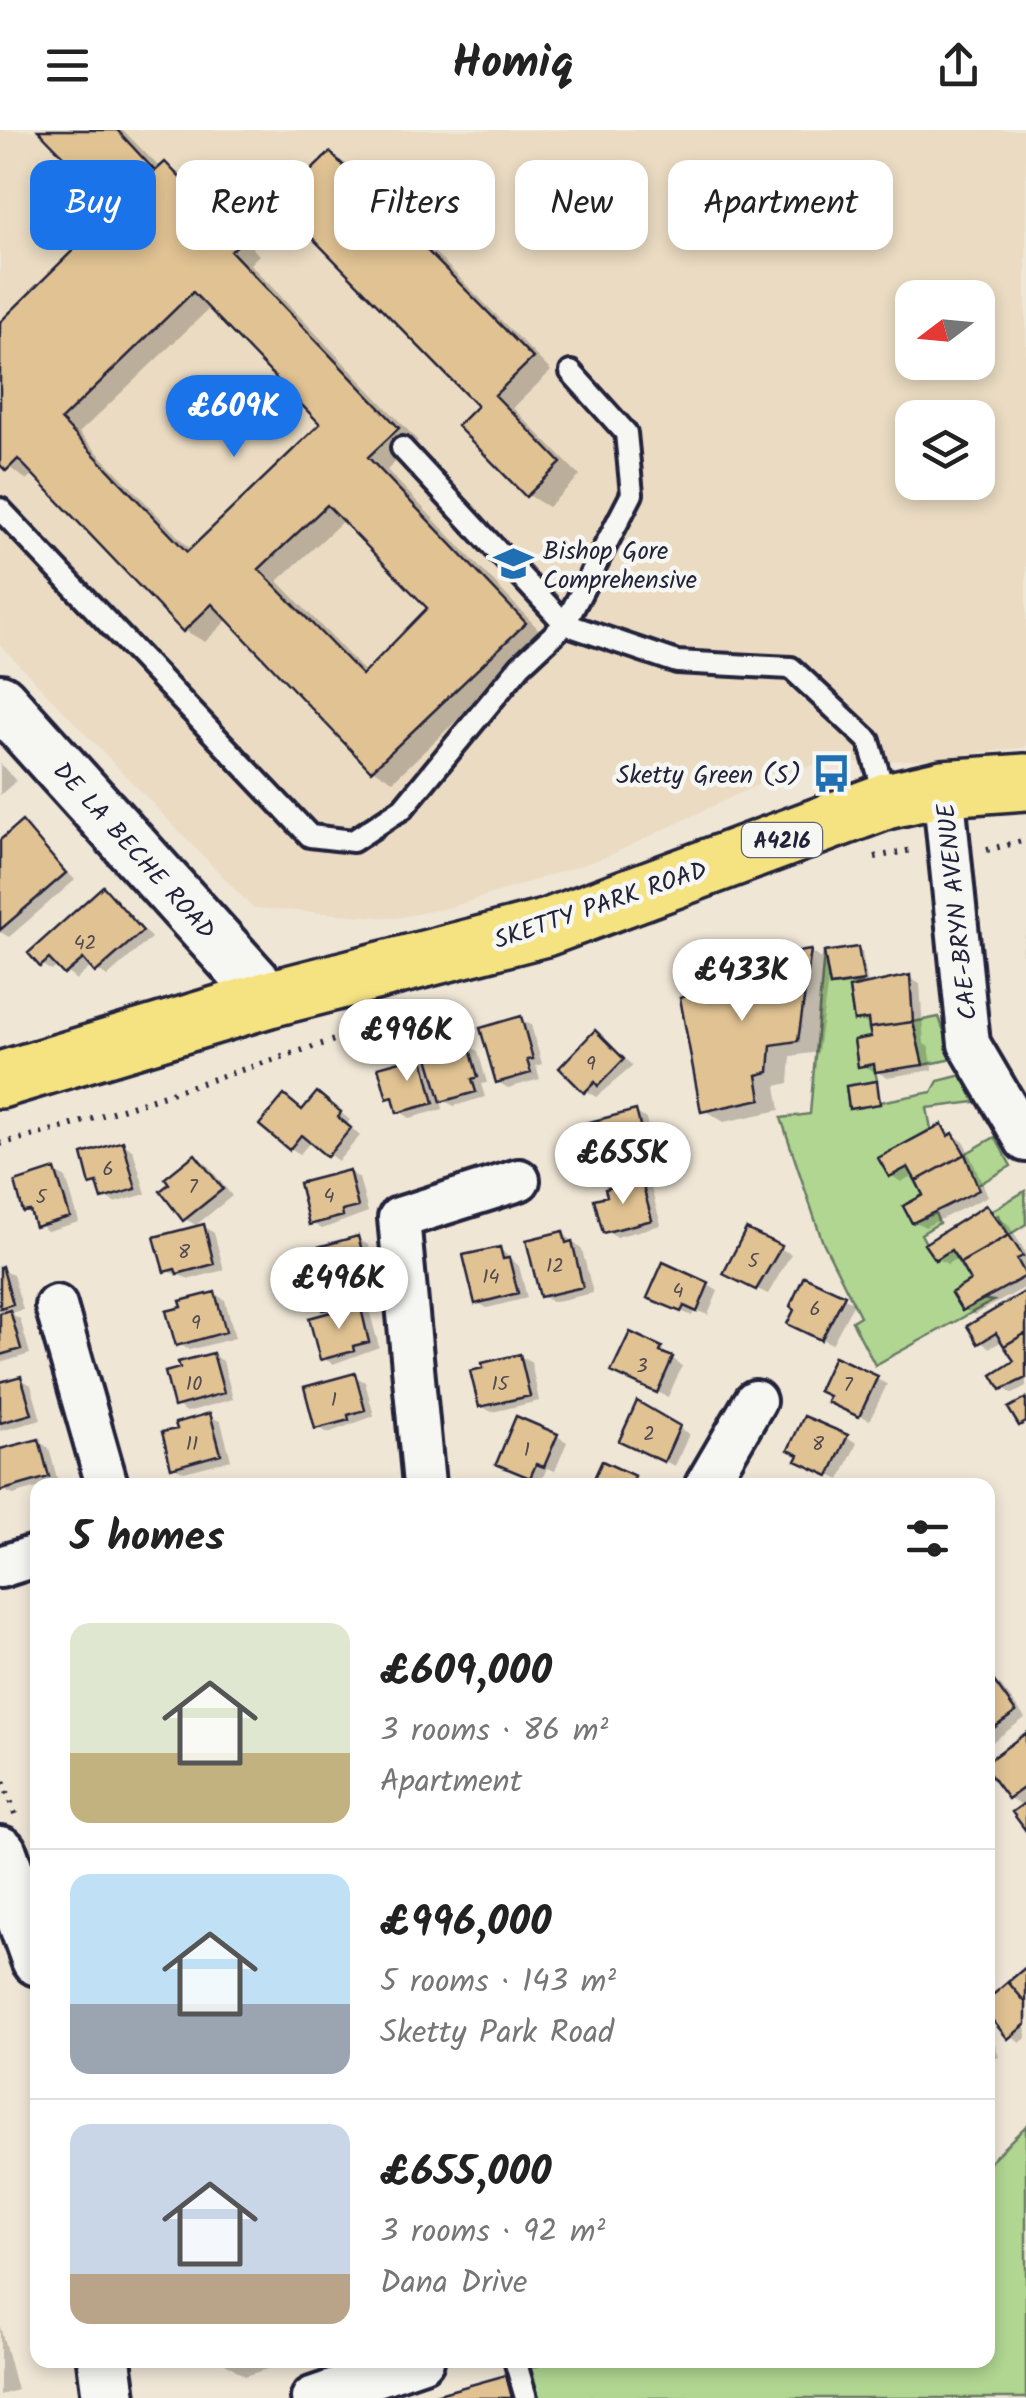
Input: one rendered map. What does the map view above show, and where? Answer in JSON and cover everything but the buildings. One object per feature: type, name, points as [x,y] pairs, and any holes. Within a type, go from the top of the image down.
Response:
[{"type":"main road","name":"SKETTY PARK ROAD","points":[[0,1080],[269,999],[545,928],[886,801],[943,788],[1026,782]]},
{"type":"street","name":"DE LA BECHE ROAD","points":[[0,701],[269,999]]},
{"type":"street","name":"CAE-BRYN AVENUE","points":[[943,788],[969,1044],[1026,1142]]},
{"type":"street","points":[[423,1478],[400,1218],[519,1180]]},
{"type":"street","points":[[56,1306],[105,1478]]},
{"type":"street","points":[[710,1478],[755,1400]]},
{"type":"street","points":[[0,1566],[30,1557]]},
{"type":"street","points":[[0,1853],[30,1937]]},
{"type":"street","points":[[105,2368],[110,2398]]},
{"type":"street","points":[[319,2397],[400,2368]]},
{"type":"lane","points":[[0,509],[310,836],[353,841],[403,808],[521,666],[564,624],[632,494],[626,433],[571,372]]},
{"type":"lane","points":[[402,448],[564,624],[677,662],[792,668],[869,741],[886,801]]},
{"type":"lane","points":[[517,2368],[526,2398]]},
{"type":"shaded area","name":"Bishop Gore Comprehensive","points":[[0,130],[1026,130],[1026,747],[930,759],[818,764],[776,776],[606,857],[451,907],[396,918],[253,908],[0,645]]},
{"type":"green space","points":[[824,952],[830,986],[863,982],[849,989],[854,1021],[868,1019],[871,1037],[854,1041],[874,1064],[877,1081],[846,1086],[849,1108],[932,1092],[938,1081],[962,1075],[975,1102],[927,1108],[931,1129],[879,1158],[889,1177],[908,1167],[923,1195],[903,1206],[912,1223],[935,1213],[939,1223],[921,1234],[935,1260],[951,1250],[970,1281],[951,1293],[962,1310],[981,1299],[993,1301],[875,1365],[852,1321],[860,1316],[822,1240],[781,1118],[810,1114]]},
{"type":"green space","points":[[939,1017],[954,1059],[923,1065],[913,1022]]},
{"type":"green space","points":[[995,1137],[1011,1166],[976,1186],[965,1154]]},
{"type":"green space","points":[[1025,1191],[1026,1224],[1009,1235],[998,1215],[993,1218],[990,1212]]},
{"type":"green space","points":[[1026,2126],[1026,2398],[538,2398],[530,2368],[995,2368],[995,2156]]},
{"type":"place","name":"Bishop Gore Comprehensive","points":[[513,564]]},
{"type":"place","name":"Sketty Green (S)","points":[[831,774]]}]
